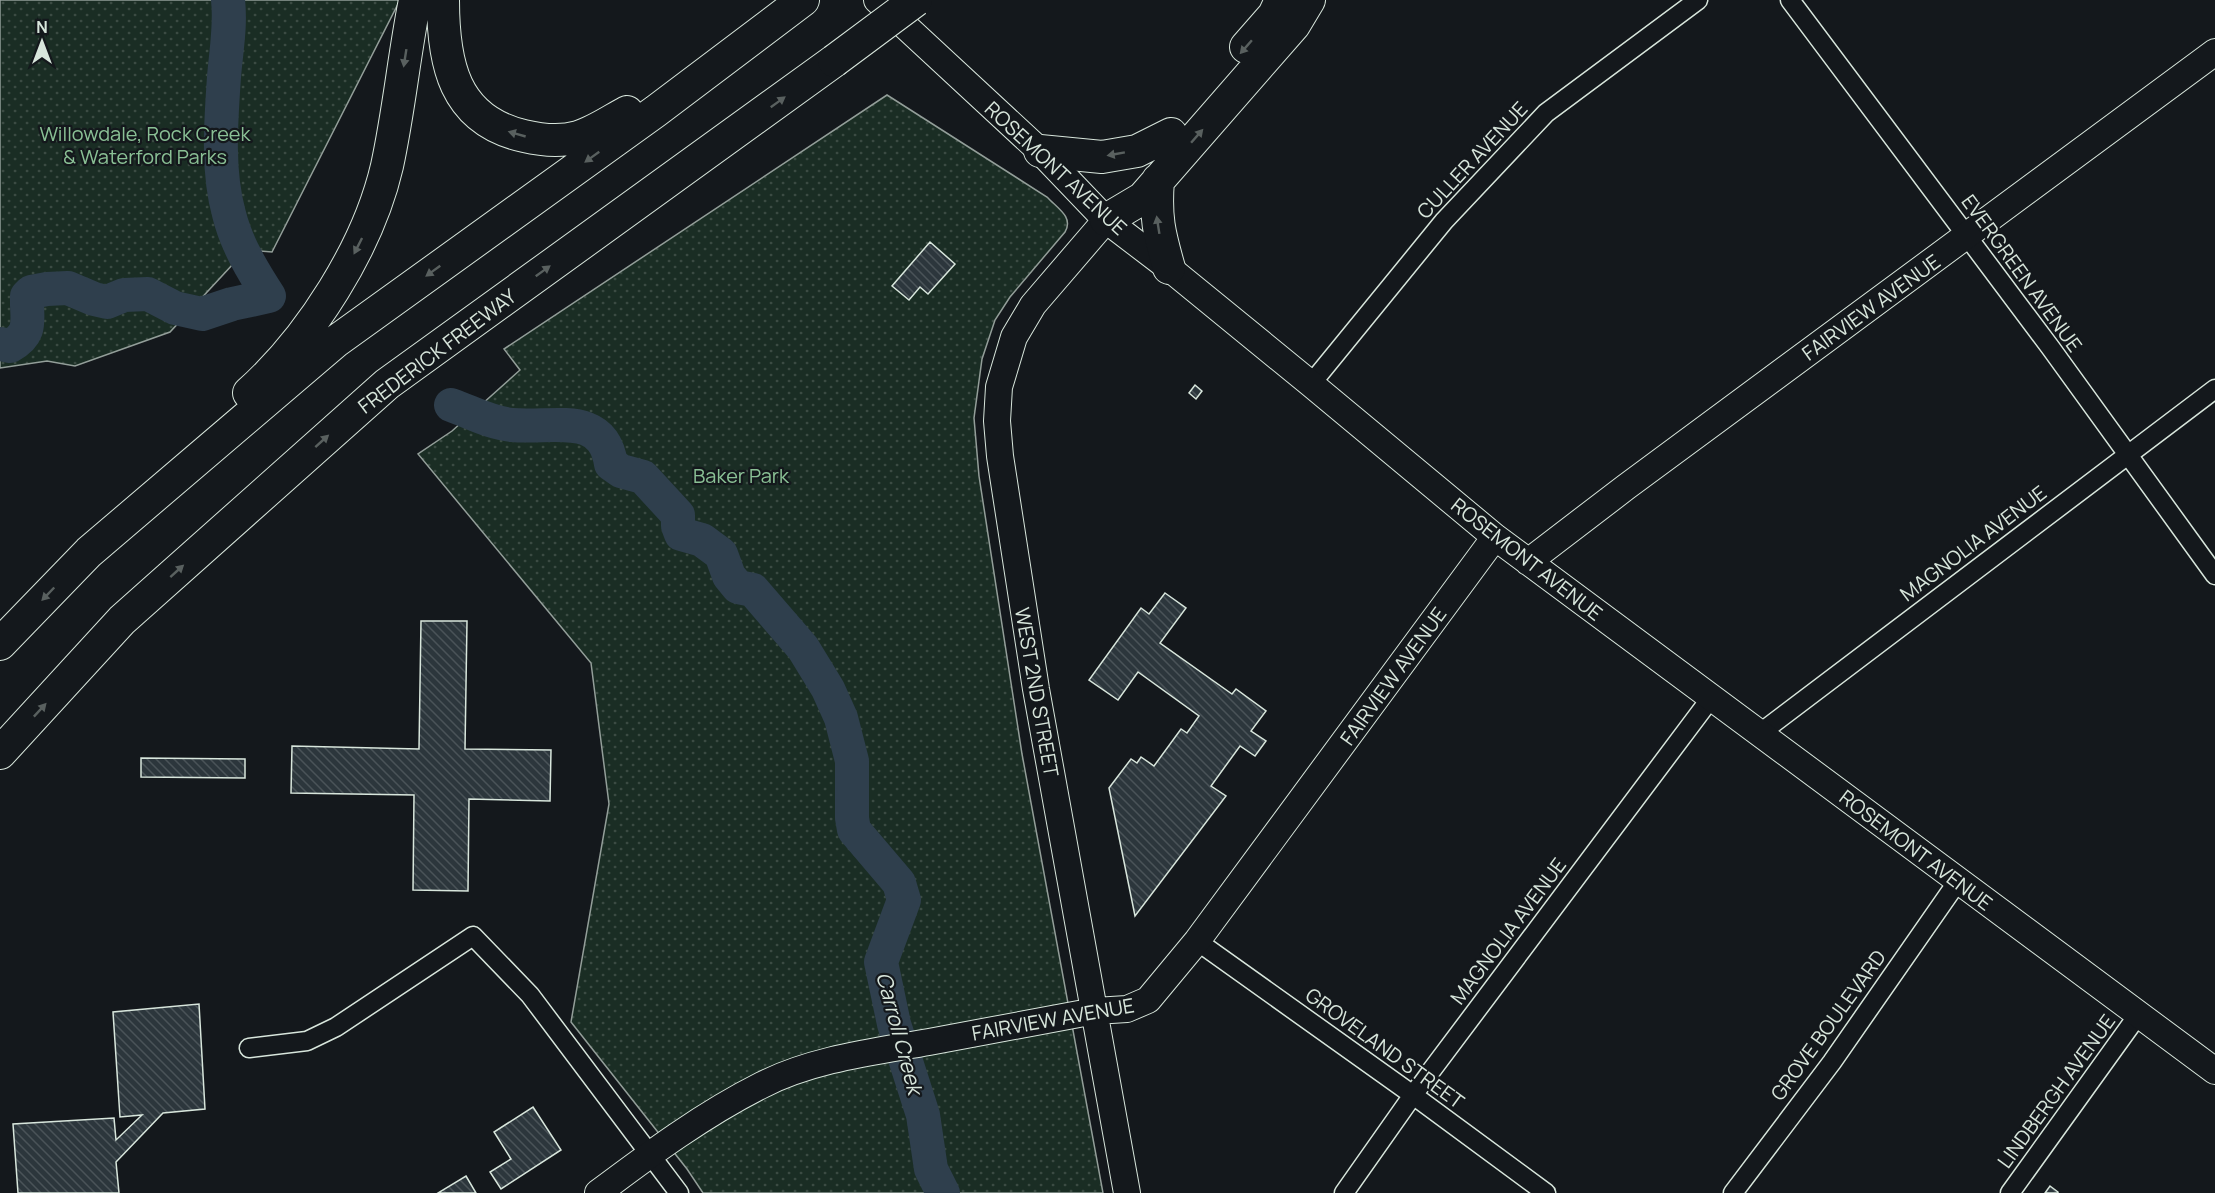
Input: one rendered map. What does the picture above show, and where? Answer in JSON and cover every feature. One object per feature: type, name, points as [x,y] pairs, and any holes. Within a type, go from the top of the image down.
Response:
[{"type":"highway","points":[[0,644],[89,552],[158,476],[252,390],[300,338],[349,264],[364,234],[386,168],[415,0]]},
{"type":"highway","points":[[443,0],[443,32],[451,75],[466,100],[482,118],[510,133],[543,140],[578,137],[636,108],[740,48]]},
{"type":"highway","name":"FREDERICK FREEWAY","points":[[0,753],[122,620],[387,384],[916,0]]},
{"type":"highway","points":[[1106,220],[1124,192],[1171,134],[1274,15],[1281,0]]},
{"type":"highway","points":[[1106,220],[1143,198],[1294,25],[1309,0]]},
{"type":"highway","points":[[89,552],[335,342],[656,111],[794,7]]},
{"type":"highway","points":[[1040,151],[1071,156],[1102,157],[1137,151],[1171,134]]},
{"type":"highway","points":[[1158,180],[1156,210],[1158,228],[1169,268]]},
{"type":"street","name":"ROSEMONT AVENUE","points":[[877,0],[1040,151],[1106,220],[1169,268],[1495,537],[2215,1071]]},
{"type":"street","name":"CULLER AVENUE","points":[[1311,384],[1444,221],[1546,113],[1698,0]]},
{"type":"street","name":"EVERGREEN AVENUE","points":[[1790,0],[1967,236],[2215,575]]},
{"type":"street","name":"FAIRVIEW AVENUE","points":[[1528,562],[1626,487],[2215,52]]},
{"type":"street","name":"WEST 2ND STREET","points":[[1106,220],[1033,305],[1019,327],[1007,356],[999,387],[997,421],[1002,477],[1036,689],[1127,1193]]},
{"type":"street","name":"MAGNOLIA AVENUE","points":[[1759,734],[2126,454],[2215,389]]},
{"type":"street","name":"FAIRVIEW AVENUE","points":[[598,1193],[649,1155],[728,1103],[763,1084],[799,1070],[874,1051],[1095,1011],[1127,1009],[1148,1000],[1197,941],[1495,537]]},
{"type":"street","name":"MAGNOLIA AVENUE","points":[[1344,1193],[1413,1095],[1711,698]]},
{"type":"street","name":"GROVE BOULEVARD","points":[[1732,1193],[1832,1062],[1958,881]]},
{"type":"street","points":[[249,1048],[307,1041],[336,1027],[473,936],[530,995],[679,1193]]},
{"type":"street","name":"GROVELAND STREET","points":[[1197,941],[1546,1193]]},
{"type":"street","name":"LINDBERGH AVENUE","points":[[2010,1193],[2138,1015]]},
{"type":"green space","name":"Willowdale, Rock Creek & Waterford Parks","points":[[0,0],[400,0],[272,252],[246,250],[170,332],[75,366],[47,361],[0,368]]},
{"type":"green space","name":"Baker Park","points":[[887,95],[1047,197],[1063,213],[1067,222],[1065,232],[1010,297],[995,320],[982,359],[974,418],[979,476],[1022,754],[1103,1193],[703,1193],[687,1169],[571,1022],[609,804],[591,663],[418,454],[452,431],[520,370],[504,349]]},
{"type":"building","points":[[930,242],[955,264],[928,294],[920,287],[909,300],[892,286]]},
{"type":"building","points":[[1195,385],[1202,391],[1196,399],[1189,393]]},
{"type":"building","points":[[1165,593],[1186,608],[1160,643],[1232,694],[1236,689],[1266,711],[1251,731],[1266,741],[1255,756],[1240,746],[1211,786],[1226,796],[1135,916],[1109,788],[1131,759],[1137,763],[1141,757],[1154,766],[1181,729],[1187,733],[1199,716],[1138,672],[1118,700],[1089,680],[1141,608],[1149,614]]},
{"type":"building","points":[[421,621],[467,621],[465,749],[551,750],[550,801],[469,799],[468,891],[413,890],[414,795],[291,793],[292,746],[419,749]]},
{"type":"building","points":[[141,758],[245,759],[245,778],[141,777]]},
{"type":"building","points":[[199,1004],[205,1109],[163,1113],[116,1162],[119,1193],[18,1193],[13,1124],[114,1118],[116,1140],[142,1115],[120,1117],[113,1012]]},
{"type":"building","points":[[533,1107],[561,1150],[501,1189],[490,1172],[511,1159],[494,1132]]},
{"type":"building","points":[[466,1176],[476,1193],[438,1193]]},
{"type":"building","points":[[2050,1186],[2058,1192],[2058,1193],[2045,1193]]},
{"type":"waterway","points":[[0,344],[10,346],[23,336],[27,325],[27,296],[31,292],[47,289],[68,288],[107,302],[124,295],[148,294],[175,308],[202,314],[232,304],[269,296],[240,246],[225,198],[221,163],[221,128],[229,29],[228,0]]},
{"type":"waterway","name":"Carroll Creek","points":[[451,405],[504,424],[574,426],[587,429],[598,436],[606,447],[611,464],[621,471],[643,477],[678,515],[681,534],[702,540],[721,554],[729,576],[738,587],[753,590],[803,648],[828,689],[841,718],[852,761],[854,830],[899,883],[904,900],[881,962],[894,1024],[923,1115],[931,1169],[943,1193]]}]
